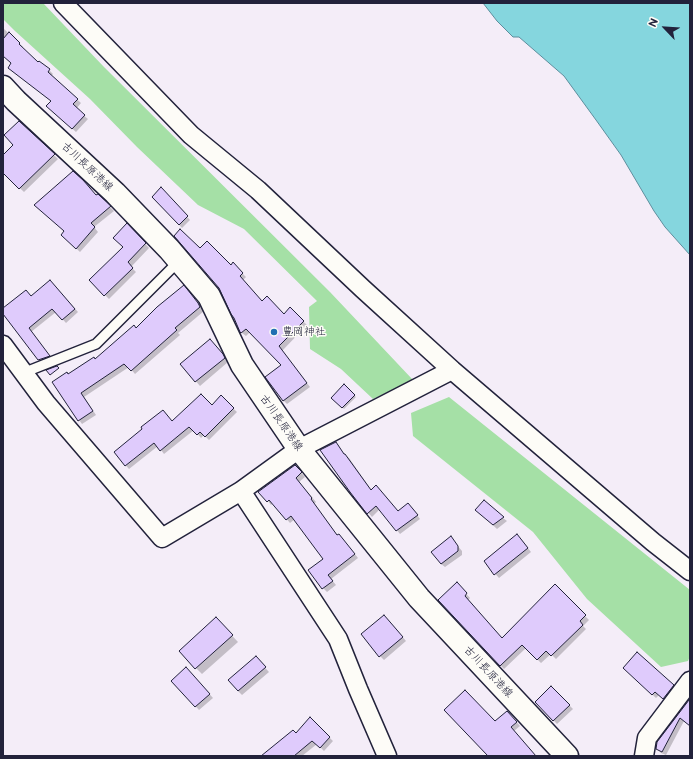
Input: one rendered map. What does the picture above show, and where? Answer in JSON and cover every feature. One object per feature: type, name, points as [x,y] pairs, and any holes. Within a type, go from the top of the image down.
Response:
[{"type":"main road","name":"古川長原港線","points":[[3,88],[115,193],[169,249],[209,296],[242,365],[299,449],[419,598],[567,756]]},
{"type":"street","points":[[63,3],[191,135],[258,190],[452,370],[653,542],[690,571]]},
{"type":"street","points":[[6,354],[162,538],[241,491],[299,449],[452,370]]},
{"type":"street","points":[[241,491],[338,639],[387,756]]},
{"type":"street","points":[[644,756],[647,738],[690,681]]},
{"type":"lane","points":[[23,373],[96,344],[179,261]]},
{"type":"green space","points":[[3,3],[43,3],[104,67],[330,292],[413,380],[373,399],[341,369],[310,349],[309,307],[317,301],[244,229],[198,205],[137,147],[90,99],[3,19]]},
{"type":"green space","points":[[449,397],[690,590],[690,656],[688,661],[661,667],[587,599],[533,532],[413,436],[411,413]]},
{"type":"water","points":[[483,3],[690,3],[690,255],[665,227],[621,155],[564,76],[519,37],[513,37],[497,21]]},
{"type":"building","points":[[9,32],[38,62],[39,61],[50,69],[48,72],[78,99],[73,104],[85,115],[72,129],[46,106],[51,101],[8,68],[11,63],[3,56],[3,39]]},
{"type":"building","points":[[19,121],[55,154],[19,189],[3,173],[3,155],[13,145],[4,135]]},
{"type":"building","points":[[73,171],[96,195],[98,194],[111,206],[91,223],[95,227],[76,249],[61,235],[64,231],[34,205]]},
{"type":"building","points":[[161,187],[188,216],[179,225],[152,197]]},
{"type":"building","points":[[127,223],[146,243],[128,262],[133,268],[104,296],[89,280],[123,247],[113,238]]},
{"type":"building","points":[[180,229],[200,248],[207,241],[231,265],[233,262],[243,273],[240,276],[262,301],[267,296],[284,314],[290,307],[304,321],[279,346],[307,383],[283,401],[265,377],[281,365],[246,329],[241,333],[240,332],[219,288],[174,236]]},
{"type":"building","points":[[50,280],[75,309],[62,320],[52,309],[29,328],[50,356],[38,360],[3,314],[3,308],[26,290],[31,296]]},
{"type":"building","points":[[184,285],[200,307],[175,328],[177,330],[131,371],[124,364],[81,393],[93,411],[78,421],[52,382],[67,372],[68,374],[94,357],[95,359],[134,325],[136,328],[157,307]]},
{"type":"building","points":[[210,339],[225,358],[195,382],[180,364]]},
{"type":"building","points":[[57,366],[59,368],[50,375],[46,370]]},
{"type":"building","points":[[344,384],[355,395],[342,408],[331,398]]},
{"type":"building","points":[[201,394],[212,405],[221,395],[234,408],[205,437],[200,432],[197,435],[189,427],[160,451],[154,443],[125,466],[114,452],[142,429],[141,427],[163,410],[172,421]]},
{"type":"building","points":[[336,442],[371,490],[376,485],[398,511],[408,503],[418,515],[396,531],[376,506],[367,514],[320,450]]},
{"type":"building","points":[[295,465],[302,472],[296,478],[312,498],[311,499],[337,535],[339,534],[355,554],[328,575],[333,581],[322,589],[308,570],[323,559],[291,516],[286,520],[269,500],[267,502],[258,492]]},
{"type":"building","points":[[484,500],[504,517],[493,525],[475,510]]},
{"type":"building","points":[[517,534],[528,548],[494,575],[484,561]]},
{"type":"building","points":[[451,536],[458,546],[458,551],[441,564],[431,552]]},
{"type":"building","points":[[457,582],[467,593],[465,596],[502,638],[555,584],[586,615],[580,621],[583,625],[551,656],[546,651],[537,660],[522,645],[500,666],[438,600]]},
{"type":"building","points":[[384,615],[403,637],[379,657],[361,634]]},
{"type":"building","points":[[216,617],[233,635],[195,669],[179,651]]},
{"type":"building","points":[[637,652],[674,685],[663,699],[655,692],[652,695],[623,668]]},
{"type":"building","points":[[256,656],[266,667],[238,691],[228,680]]},
{"type":"building","points":[[186,667],[210,694],[195,707],[171,681]]},
{"type":"building","points":[[551,686],[570,705],[553,721],[535,702]]},
{"type":"building","points":[[465,690],[495,721],[507,711],[517,722],[511,727],[536,756],[488,756],[444,710]]},
{"type":"building","points":[[689,700],[690,726],[680,718],[662,752],[656,749],[657,742]]},
{"type":"building","points":[[310,717],[330,737],[320,748],[312,741],[294,756],[261,756],[293,730],[296,733]]},
{"type":"place","name":"豊岡神社","points":[[274,332]]}]
